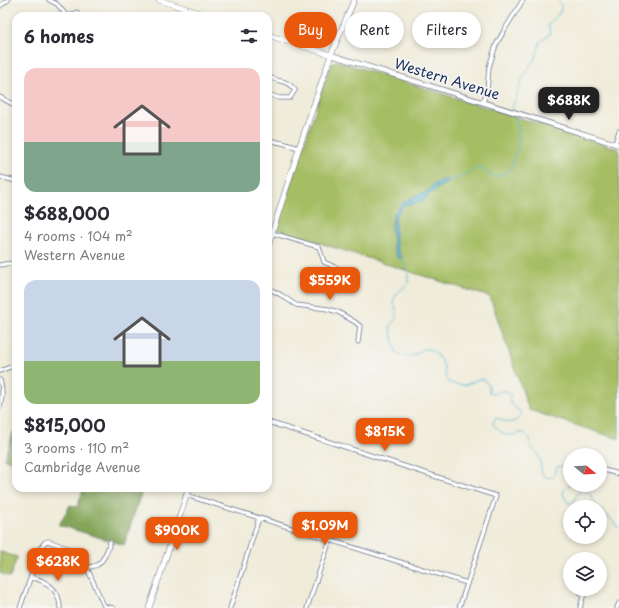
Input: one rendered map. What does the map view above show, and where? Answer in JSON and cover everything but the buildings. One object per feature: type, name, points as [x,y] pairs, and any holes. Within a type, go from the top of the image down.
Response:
[{"type":"main road","points":[[159,0],[192,12]]},
{"type":"main road","points":[[272,233],[331,55],[354,0]]},
{"type":"main road","name":"Western Avenue","points":[[272,36],[331,55]]},
{"type":"main road","points":[[150,608],[187,492]]},
{"type":"street","points":[[0,6],[8,0]]},
{"type":"street","points":[[48,0],[57,4],[64,12]]},
{"type":"street","points":[[483,102],[487,91],[489,67],[496,45],[523,0]]},
{"type":"street","name":"Western Avenue","points":[[331,55],[617,145]]},
{"type":"street","points":[[272,78],[283,80],[290,84],[295,90],[290,98],[279,98],[272,95]]},
{"type":"street","points":[[0,97],[12,104]]},
{"type":"street","points":[[617,145],[619,131]]},
{"type":"street","points":[[272,141],[299,148]]},
{"type":"street","points":[[0,177],[12,180]]},
{"type":"street","points":[[272,233],[319,247],[324,262],[341,270]]},
{"type":"street","points":[[0,265],[12,264]]},
{"type":"street","points":[[272,290],[296,305],[328,309],[338,312],[356,322],[360,326],[358,342]]},
{"type":"street","points":[[0,371],[12,367]]},
{"type":"street","points":[[0,380],[2,393],[0,407]]},
{"type":"street","points":[[272,423],[496,496],[459,608]]},
{"type":"street","points":[[607,471],[619,474]]},
{"type":"street","points":[[186,495],[468,583]]},
{"type":"street","points":[[230,608],[259,518]]},
{"type":"street","points":[[307,608],[330,540]]},
{"type":"street","points":[[20,608],[41,547],[45,542],[51,542],[76,551],[87,568],[104,607],[113,608]]},
{"type":"street","points":[[87,568],[101,562],[109,548],[110,542]]},
{"type":"street","points":[[31,577],[43,581],[52,587],[59,597],[60,608]]},
{"type":"street","points":[[580,608],[584,596]]},
{"type":"street","points":[[618,608],[619,603]]},
{"type":"green space","points":[[337,61],[619,149],[619,439],[529,410],[490,297],[276,229],[330,66],[332,63]]},
{"type":"green space","points":[[12,437],[12,462],[4,459]]},
{"type":"green space","points":[[83,492],[142,492],[124,545],[59,525],[70,505],[77,507]]},
{"type":"green space","points":[[0,552],[17,557],[10,577],[0,573]]},
{"type":"water","points":[[446,179],[447,184],[438,187],[423,200],[413,204],[404,205],[397,214],[395,218],[395,236],[397,248],[402,257],[399,259],[394,249],[391,228],[394,213],[404,202],[419,194],[425,193],[434,184]]},
{"type":"waterway","points":[[513,111],[512,106],[516,100],[524,75],[536,57],[540,42],[549,35],[550,32],[548,26],[561,10],[560,3],[557,0]]},
{"type":"waterway","points":[[446,181],[456,179],[480,167],[483,168],[488,174],[493,176],[506,174],[512,167],[518,146],[518,125],[513,114]]},
{"type":"waterway","points":[[400,257],[405,266],[408,284],[397,294],[393,302],[396,308],[397,317],[390,326],[396,352],[403,356],[412,356],[426,349],[431,350],[442,362],[448,382],[465,385],[483,379],[489,386],[489,392],[494,393],[506,391],[511,395],[509,400],[511,404],[520,411],[520,414],[516,420],[512,422],[505,422],[499,418],[495,419],[493,424],[498,430],[507,435],[523,433],[530,438],[530,445],[540,459],[542,472],[545,477],[553,477],[557,467],[563,466]]},
{"type":"waterway","points":[[564,492],[566,500]]},
{"type":"waterway","points":[[574,500],[579,492]]},
{"type":"waterway","points":[[588,492],[593,500]]},
{"type":"waterway","points":[[607,515],[619,528]]}]
